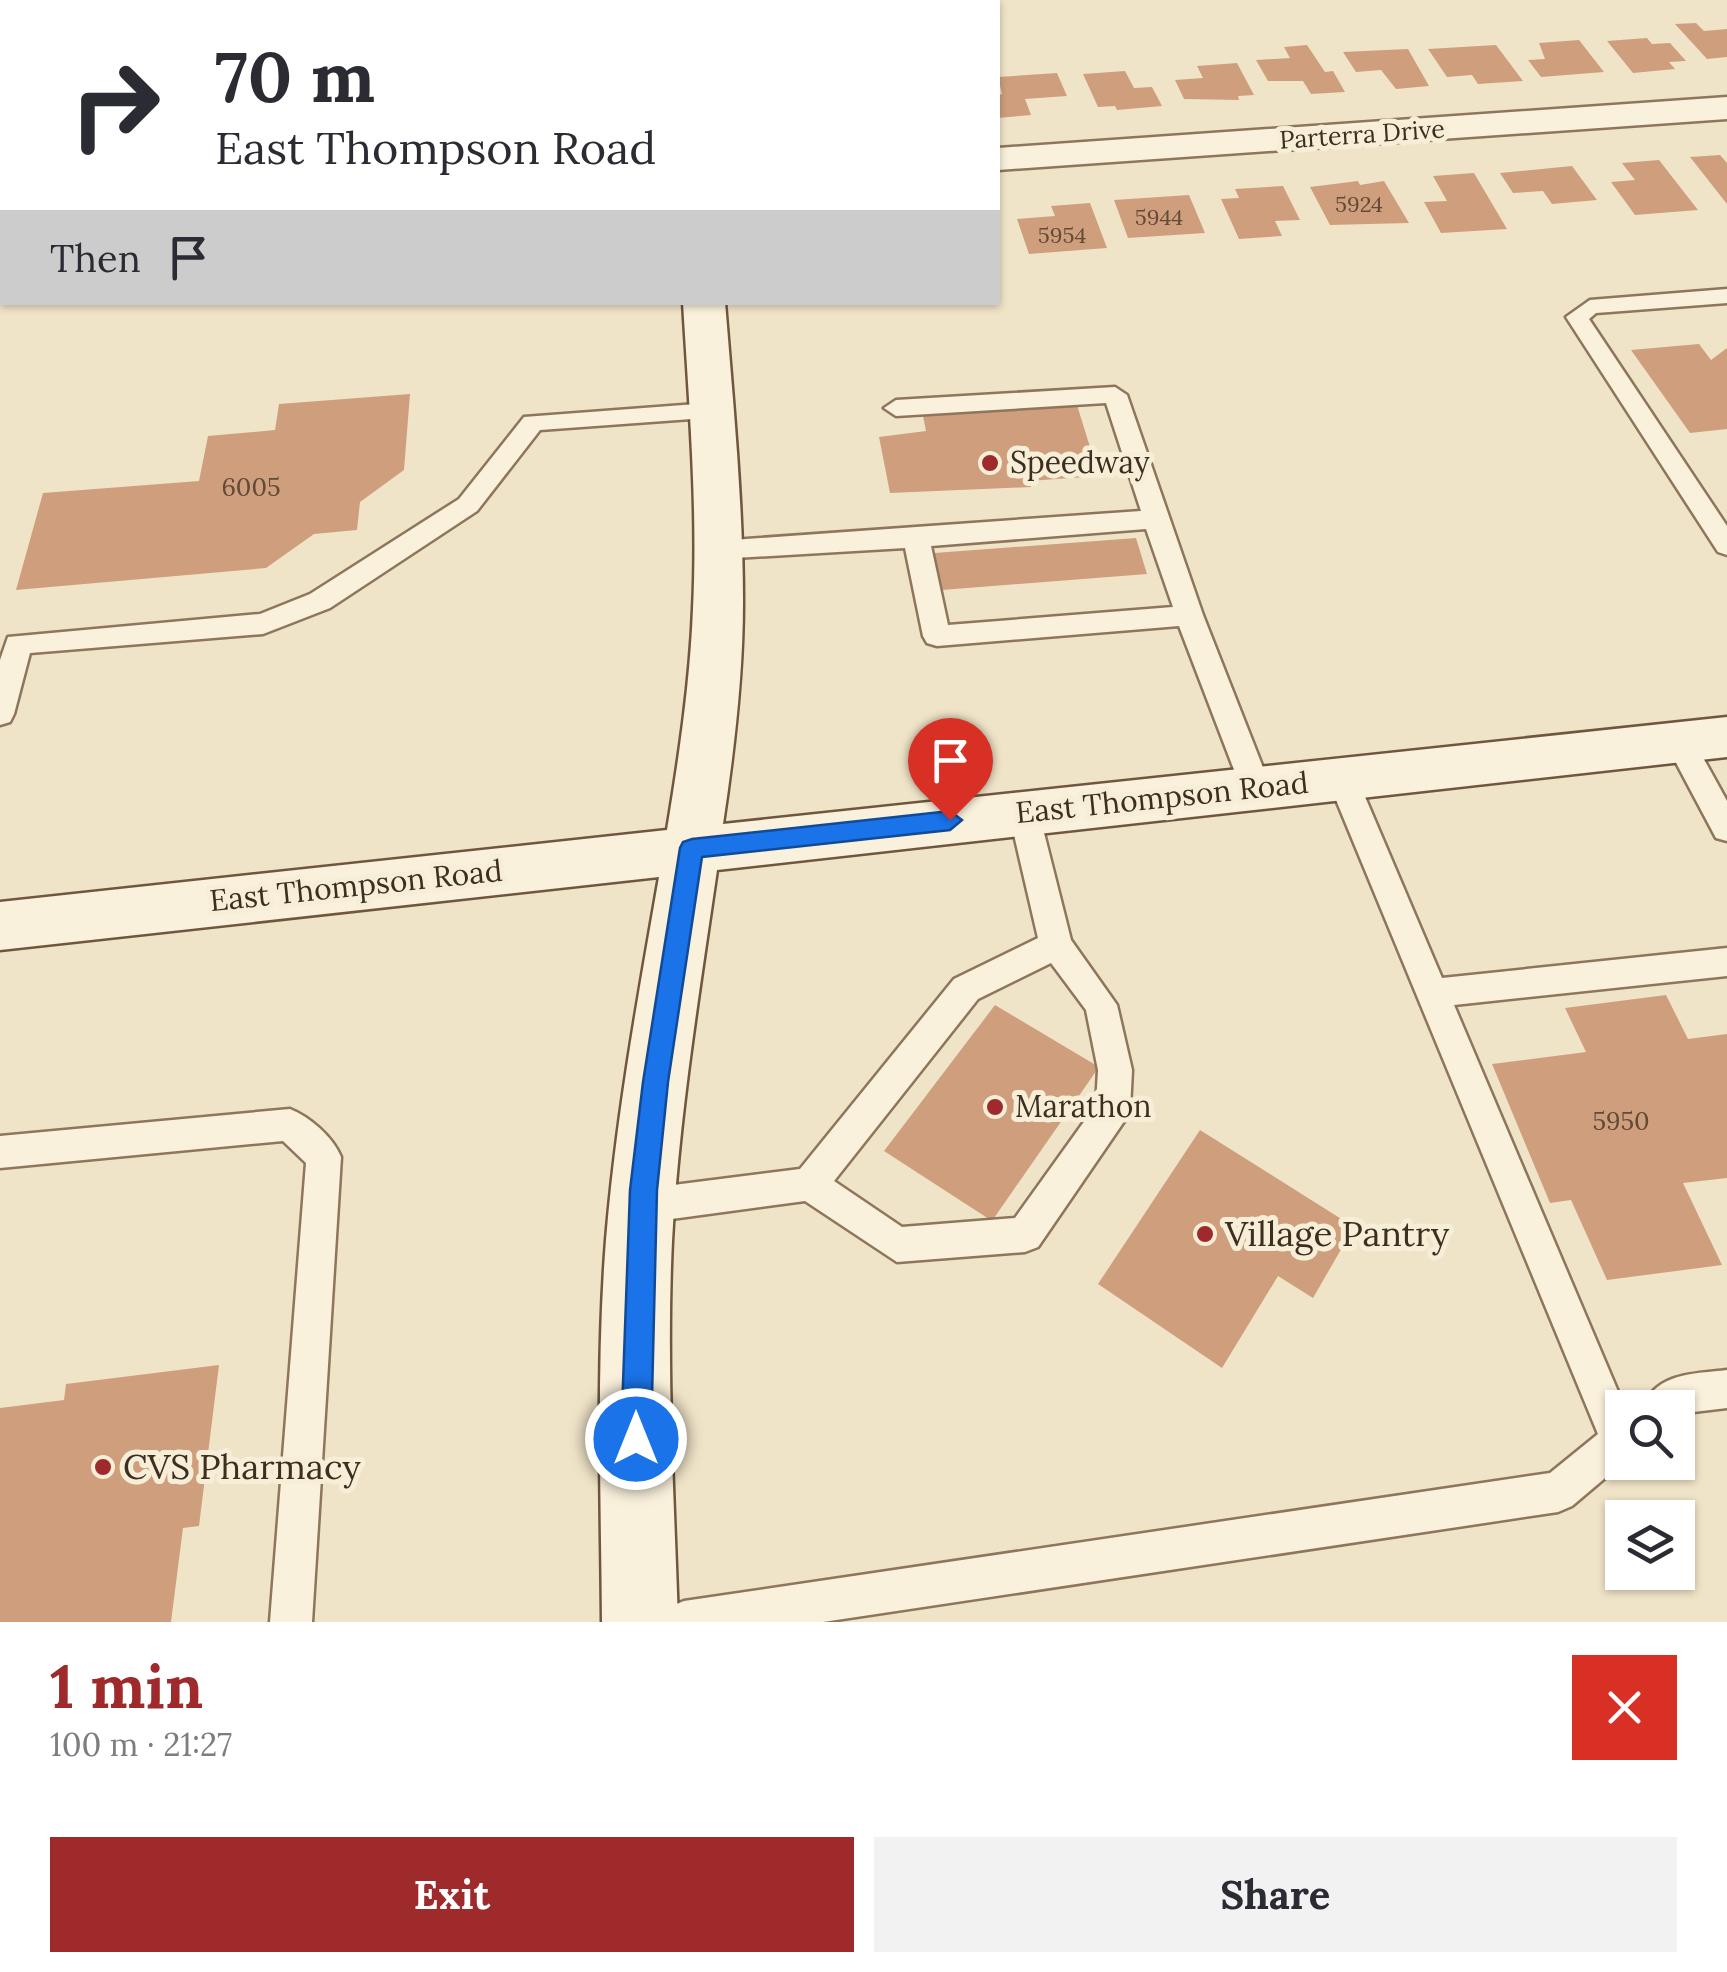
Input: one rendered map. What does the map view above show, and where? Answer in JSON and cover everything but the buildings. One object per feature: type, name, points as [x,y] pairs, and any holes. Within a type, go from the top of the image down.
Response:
[{"type":"main road","name":"Parterra Drive","points":[[1000,159],[1727,108]]},
{"type":"main road","points":[[640,1622],[636,1354],[642,1206],[714,678],[718,550],[704,305]]},
{"type":"main road","name":"East Thompson Road","points":[[0,926],[1704,739]]},
{"type":"lane","points":[[1727,296],[1590,307],[1577,317],[1727,546]]},
{"type":"lane","points":[[896,408],[1114,394],[1188,615],[1256,788]]},
{"type":"lane","points":[[0,714],[18,644],[264,624],[320,601],[468,504],[533,423],[710,411]]},
{"type":"lane","points":[[718,550],[1156,519]]},
{"type":"lane","points":[[916,538],[937,636],[1188,615]]},
{"type":"lane","points":[[1704,739],[1727,829]]},
{"type":"lane","points":[[1342,778],[1605,1402]]},
{"type":"lane","points":[[642,1206],[810,1184],[897,1246],[1025,1236],[1112,1109],[1115,1070],[1102,1005],[1056,946],[1024,812]]},
{"type":"lane","points":[[810,1184],[966,989],[1056,946]]},
{"type":"lane","points":[[1432,993],[1727,962]]},
{"type":"lane","points":[[0,1152],[290,1124],[324,1158],[291,1622]]},
{"type":"lane","points":[[1695,1392],[1727,1388]]},
{"type":"lane","points":[[684,1622],[1558,1492],[1605,1453]]},
{"type":"place","name":"Speedway","points":[[990,463]]},
{"type":"place","name":"Marathon","points":[[995,1107]]},
{"type":"place","name":"Village Pantry","points":[[1205,1234]]},
{"type":"place","name":"CVS Pharmacy","points":[[103,1467]]},
{"type":"route","points":[[636,1439],[639,1242],[656,1082],[692,848],[950,820]]}]
